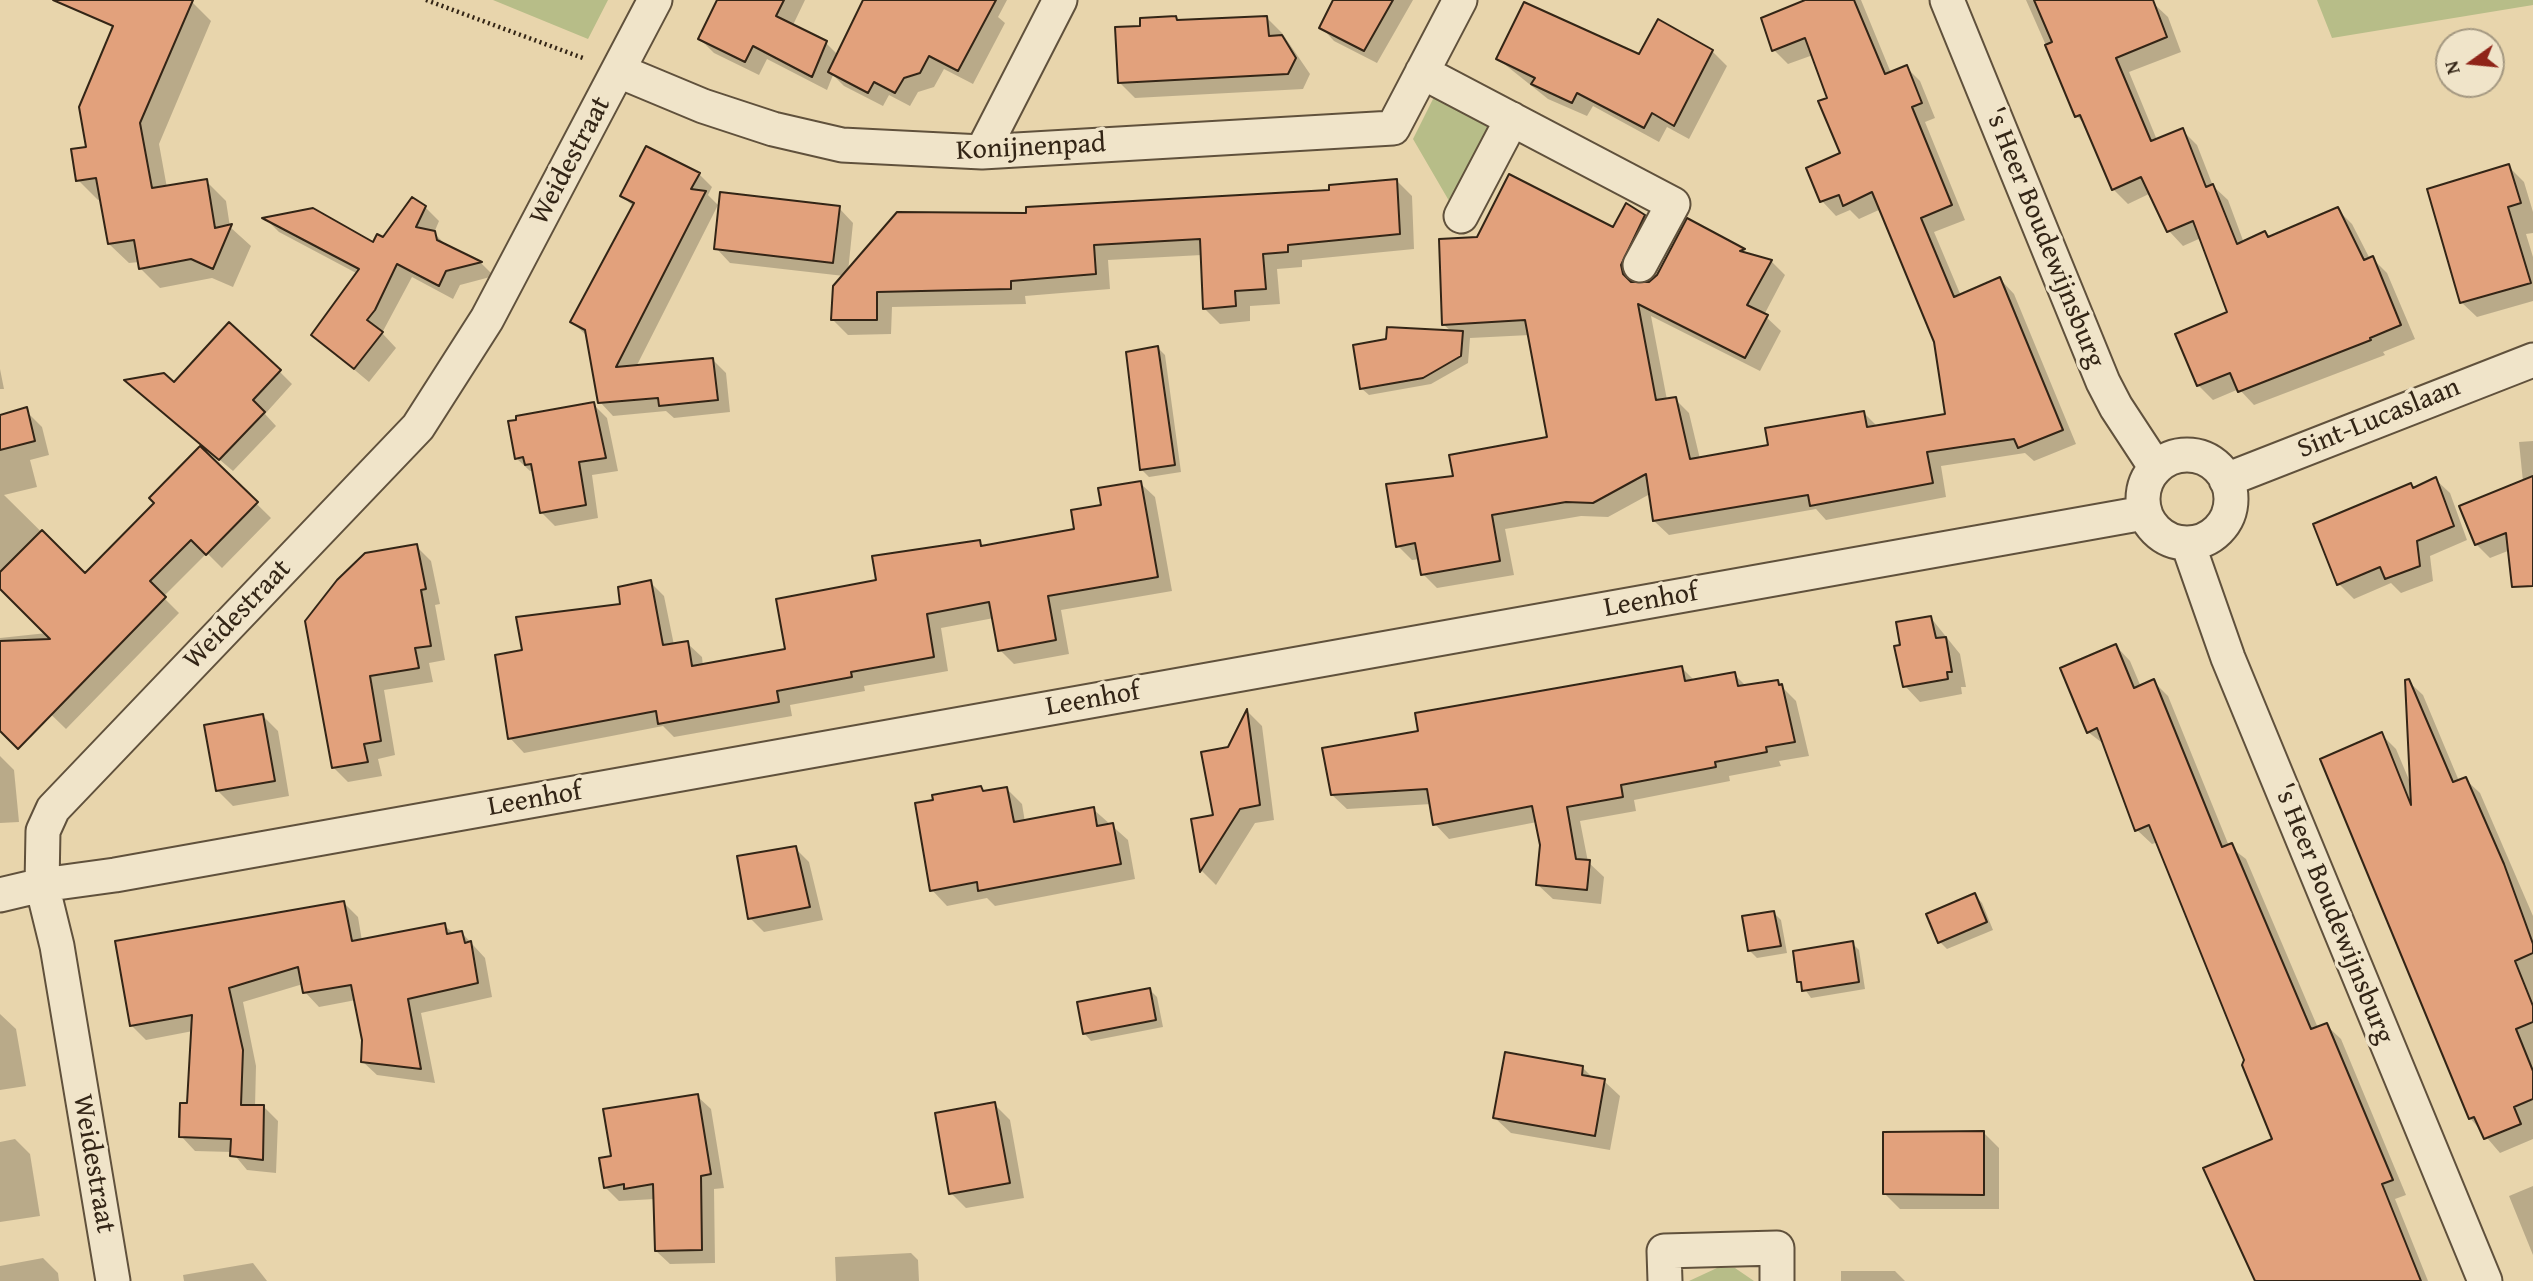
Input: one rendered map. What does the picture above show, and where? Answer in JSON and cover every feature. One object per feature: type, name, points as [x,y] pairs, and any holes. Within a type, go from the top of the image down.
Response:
[{"type":"street","name":"Weidestraat","points":[[113,1281],[57,946],[42,885],[43,831],[53,809],[418,427],[487,319],[620,71],[655,0]]},
{"type":"street","points":[[982,152],[1060,0]]},
{"type":"street","name":"Konijnenpad","points":[[620,71],[703,106],[773,129],[842,145],[982,152],[1393,128],[1460,0]]},
{"type":"street","name":"'s Heer Boudewijnsburg","points":[[1947,0],[2104,382],[2116,407],[2156,468]]},
{"type":"street","points":[[1422,72],[1673,204],[1640,265]]},
{"type":"street","points":[[1461,216],[1511,119]]},
{"type":"street","name":"Sint-Lucaslaan","points":[[2226,480],[2533,360]]},
{"type":"street","points":[[2184,455],[2200,457],[2220,470],[2226,480],[2230,500],[2227,518],[2206,540],[2188,544],[2160,535],[2144,513],[2145,485],[2164,461],[2184,455]]},
{"type":"street","name":"Leenhof","points":[[0,895],[42,885],[115,875],[2144,513]]},
{"type":"street","name":"'s Heer Boudewijnsburg","points":[[2188,544],[2228,658],[2485,1281]]},
{"type":"street","points":[[1665,1281],[1664,1251],[1777,1248],[1777,1281]]},
{"type":"path","points":[[426,0],[620,71]]},
{"type":"green space","points":[[493,0],[608,0],[588,39]]},
{"type":"green space","points":[[2317,0],[2533,0],[2533,5],[2332,38]]},
{"type":"green space","points":[[1434,97],[1489,125],[1452,206],[1413,139]]},
{"type":"green space","points":[[1717,1268],[1735,1268],[1754,1281],[1689,1281]]},
{"type":"building","points":[[53,0],[193,0],[140,123],[152,188],[207,179],[215,228],[232,224],[213,269],[191,259],[139,269],[134,240],[108,244],[96,178],[76,181],[71,149],[86,147],[79,107],[113,26]]},
{"type":"building","points":[[717,0],[784,0],[776,16],[827,41],[812,77],[753,46],[745,62],[698,39]]},
{"type":"building","points":[[863,0],[996,0],[958,71],[929,56],[920,73],[904,78],[895,93],[874,82],[868,93],[828,72]]},
{"type":"building","points":[[1333,0],[1393,0],[1364,51],[1319,28]]},
{"type":"building","points":[[1805,0],[1854,0],[1885,74],[1907,65],[1922,103],[1912,107],[1952,205],[1921,218],[1954,297],[2000,277],[2063,430],[2018,448],[2014,439],[1927,452],[1933,483],[1810,506],[1808,495],[1653,521],[1646,474],[1593,503],[1566,502],[1492,515],[1500,561],[1421,575],[1415,543],[1396,547],[1386,484],[1453,476],[1449,455],[1547,437],[1525,320],[1442,325],[1439,239],[1477,237],[1509,174],[1613,227],[1626,203],[1645,215],[1621,265],[1623,274],[1631,282],[1649,282],[1657,275],[1687,218],[1745,249],[1740,251],[1772,260],[1747,305],[1768,315],[1745,358],[1638,304],[1656,400],[1676,397],[1690,459],[1768,445],[1765,428],[1864,411],[1867,427],[1945,414],[1934,342],[1872,192],[1843,206],[1839,195],[1820,202],[1806,168],[1840,153],[1818,101],[1827,98],[1805,38],[1772,51],[1761,18]]},
{"type":"building","points":[[2034,0],[2153,0],[2167,37],[2116,58],[2151,141],[2183,128],[2206,187],[2213,184],[2237,244],[2265,231],[2268,237],[2338,207],[2364,260],[2373,256],[2401,325],[2370,338],[2371,340],[2238,392],[2230,373],[2197,386],[2175,334],[2227,312],[2193,221],[2167,232],[2141,177],[2112,190],[2080,115],[2075,117],[2045,45],[2052,42]]},
{"type":"building","points":[[1524,2],[1639,54],[1658,19],[1713,50],[1674,126],[1652,113],[1644,128],[1577,93],[1572,103],[1531,84],[1535,78],[1496,59]]},
{"type":"building","points":[[1176,16],[1177,20],[1267,16],[1269,36],[1282,35],[1296,58],[1288,74],[1118,83],[1115,27],[1140,26],[1140,18]]},
{"type":"building","points":[[646,146],[700,173],[691,189],[706,191],[616,367],[713,358],[718,400],[659,406],[658,398],[598,403],[585,330],[570,322],[634,203],[620,196]]},
{"type":"building","points":[[2509,164],[2521,203],[2508,207],[2531,283],[2460,303],[2427,189]]},
{"type":"building","points":[[1397,179],[1400,234],[1288,245],[1288,252],[1263,254],[1266,289],[1235,291],[1236,306],[1203,309],[1200,239],[1094,245],[1096,274],[1011,281],[1011,289],[877,292],[877,320],[831,320],[833,286],[897,212],[1026,213],[1026,207],[1329,190],[1329,185]]},
{"type":"building","points":[[720,192],[840,206],[833,263],[714,249]]},
{"type":"building","points":[[412,197],[426,206],[416,227],[435,231],[437,240],[482,262],[446,271],[439,286],[397,264],[375,310],[367,320],[383,332],[354,369],[311,335],[359,269],[262,218],[313,208],[373,242],[377,234],[383,237]]},
{"type":"building","points":[[229,322],[281,370],[253,400],[265,412],[219,460],[124,380],[164,373],[174,382]]},
{"type":"building","points":[[1387,327],[1463,331],[1461,356],[1423,378],[1360,389],[1353,345],[1386,339]]},
{"type":"building","points":[[1158,346],[1175,465],[1140,470],[1126,352]]},
{"type":"building","points":[[594,402],[606,458],[579,462],[586,505],[540,513],[531,464],[525,465],[523,457],[515,459],[508,421],[516,420],[516,416]]},
{"type":"building","points":[[27,407],[35,441],[0,450],[0,415]]},
{"type":"building","points":[[200,446],[258,502],[206,555],[191,540],[150,581],[166,597],[18,749],[0,731],[0,641],[50,639],[0,589],[0,572],[42,530],[85,573],[154,503],[149,498]]},
{"type":"building","points":[[2533,476],[2533,586],[2512,587],[2506,533],[2475,545],[2459,506]]},
{"type":"building","points":[[2436,477],[2454,526],[2417,541],[2420,566],[2385,579],[2380,567],[2337,585],[2313,524],[2411,483],[2413,488]]},
{"type":"building","points":[[1141,481],[1158,577],[1048,596],[1056,640],[998,651],[989,602],[927,614],[934,657],[851,672],[852,677],[777,691],[779,702],[658,724],[656,711],[508,739],[495,655],[522,650],[516,617],[620,604],[618,587],[651,580],[663,645],[688,641],[692,666],[785,649],[776,599],[876,580],[872,556],[980,540],[981,546],[1074,529],[1071,510],[1101,505],[1098,488]]},
{"type":"building","points":[[417,544],[426,589],[421,590],[431,646],[415,648],[419,668],[370,676],[381,741],[364,744],[368,762],[332,768],[305,621],[337,580],[365,553]]},
{"type":"building","points":[[1931,616],[1936,638],[1946,637],[1952,672],[1947,672],[1948,679],[1903,687],[1894,646],[1900,645],[1896,622]]},
{"type":"building","points":[[2116,644],[2134,688],[2154,679],[2222,847],[2232,843],[2311,1029],[2327,1023],[2393,1180],[2382,1184],[2421,1281],[2255,1281],[2203,1168],[2272,1139],[2242,1065],[2244,1060],[2149,825],[2135,831],[2097,728],[2087,733],[2060,668]]},
{"type":"building","points":[[1682,666],[1685,681],[1735,672],[1738,686],[1778,680],[1779,685],[1782,684],[1795,742],[1766,747],[1767,752],[1715,762],[1716,767],[1621,785],[1623,797],[1567,807],[1576,859],[1590,860],[1587,890],[1536,885],[1540,845],[1532,806],[1433,825],[1427,789],[1331,795],[1322,748],[1418,731],[1415,713]]},
{"type":"building","points":[[2409,679],[2453,782],[2466,777],[2504,864],[2533,944],[2533,953],[2515,961],[2533,1006],[2533,1022],[2516,1029],[2533,1071],[2533,1099],[2514,1107],[2521,1124],[2484,1139],[2474,1117],[2469,1119],[2320,759],[2382,732],[2411,805],[2405,680]]},
{"type":"building","points":[[1247,709],[1260,805],[1240,809],[1200,872],[1191,819],[1213,815],[1201,752],[1228,747]]},
{"type":"building","points":[[263,714],[275,781],[216,791],[204,725]]},
{"type":"building","points":[[981,786],[983,791],[1007,787],[1014,822],[1094,807],[1097,826],[1113,823],[1121,864],[978,891],[977,882],[930,891],[915,803],[933,800],[932,795]]},
{"type":"building","points":[[796,846],[810,907],[748,919],[737,856]]},
{"type":"building","points":[[1975,893],[1987,922],[1938,943],[1926,914]]},
{"type":"building","points":[[344,901],[352,941],[445,923],[447,934],[462,931],[465,943],[471,941],[478,983],[408,999],[421,1069],[361,1062],[362,1040],[351,985],[303,993],[298,967],[229,988],[243,1050],[241,1105],[264,1105],[263,1160],[230,1156],[231,1139],[179,1137],[180,1103],[187,1103],[192,1015],[130,1026],[115,941]]},
{"type":"building","points":[[1774,911],[1781,946],[1748,951],[1742,916]]},
{"type":"building","points":[[1853,941],[1859,982],[1802,991],[1801,982],[1797,982],[1793,951]]},
{"type":"building","points":[[1150,988],[1156,1020],[1083,1034],[1077,1002]]},
{"type":"building","points":[[1505,1052],[1583,1066],[1582,1075],[1605,1079],[1595,1136],[1493,1118]]},
{"type":"building","points":[[698,1094],[711,1174],[701,1176],[702,1250],[655,1251],[653,1184],[624,1189],[624,1184],[604,1188],[599,1158],[611,1156],[603,1109]]},
{"type":"building","points":[[995,1102],[1010,1183],[949,1194],[935,1113]]},
{"type":"building","points":[[1984,1131],[1984,1195],[1883,1194],[1883,1132]]}]
